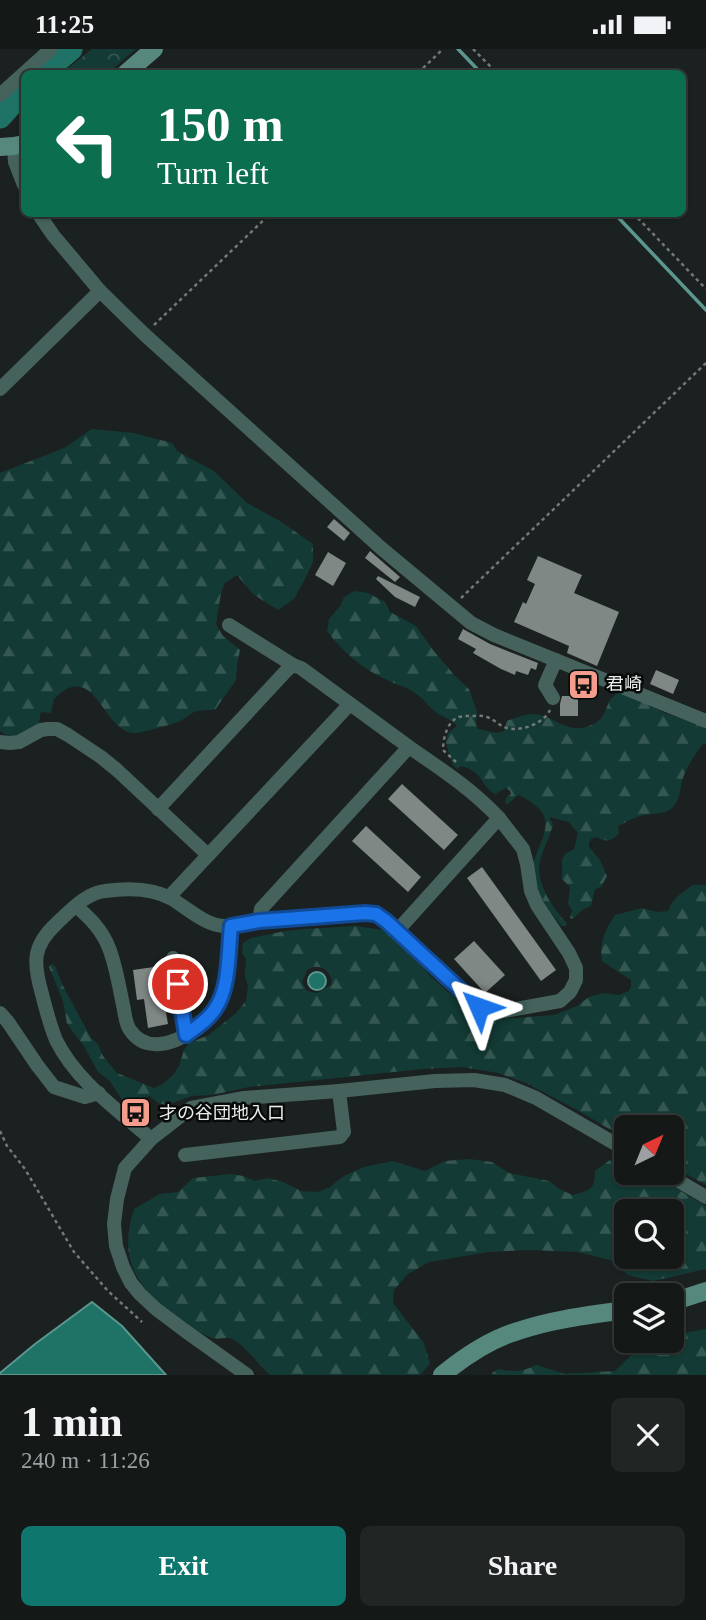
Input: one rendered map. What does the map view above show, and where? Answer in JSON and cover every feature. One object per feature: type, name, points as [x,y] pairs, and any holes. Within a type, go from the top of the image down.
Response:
[{"type":"main road","points":[[130,70],[154,49]]},
{"type":"main road","points":[[684,1298],[706,1291]]},
{"type":"main road","points":[[442,1375],[457,1362],[517,1331],[614,1312]]},
{"type":"street","points":[[28,70],[51,49]]},
{"type":"street","points":[[0,95],[21,76]]},
{"type":"street","points":[[13,146],[21,177]]},
{"type":"street","points":[[41,217],[100,291],[144,334],[381,548],[471,623],[706,721]]},
{"type":"street","points":[[0,389],[100,291]]},
{"type":"street","points":[[151,1139],[99,1093],[67,1058],[50,1024],[35,968],[43,937],[76,906],[95,893],[119,889],[156,892],[221,926],[376,914],[397,930],[479,1007],[489,1012],[560,1000],[570,992],[576,980],[576,968],[569,953],[537,905],[531,891],[523,849],[499,818],[458,781],[302,668],[229,625]]},
{"type":"street","points":[[553,698],[545,685],[556,660]]},
{"type":"street","points":[[158,809],[293,665]]},
{"type":"street","points":[[169,897],[350,704]]},
{"type":"street","points":[[0,742],[19,742],[41,730],[57,729],[68,734],[101,757],[208,855]]},
{"type":"street","points":[[259,921],[261,909],[409,747]]},
{"type":"street","points":[[397,930],[499,818]]},
{"type":"street","points":[[76,906],[98,928],[108,948],[130,1031],[141,1040],[153,1044],[168,1044],[186,1035],[207,1019],[221,999],[226,978],[231,926]]},
{"type":"street","points":[[173,958],[186,1035]]},
{"type":"street","points":[[0,1013],[54,1087],[85,1097],[99,1093]]},
{"type":"street","points":[[247,1375],[156,1309],[131,1283],[116,1246],[114,1224],[125,1168],[151,1139],[191,1108],[244,1098],[474,1080],[505,1085],[536,1098],[614,1143]]},
{"type":"street","points":[[185,1155],[340,1137],[344,1132],[339,1091]]},
{"type":"street","points":[[684,1184],[706,1197]]},
{"type":"path","points":[[421,70],[443,49]]},
{"type":"path","points":[[473,49],[494,70]]},
{"type":"path","points":[[144,334],[267,217]]},
{"type":"path","points":[[637,217],[706,289]]},
{"type":"path","points":[[452,606],[706,363]]},
{"type":"path","points":[[458,781],[460,768],[443,750],[443,741],[453,721],[459,717],[481,716],[515,729],[542,720],[549,713],[553,698]]},
{"type":"path","points":[[0,1131],[74,1252],[108,1291],[142,1322]]},
{"type":"green space","points":[[92,49],[136,49],[112,70],[66,70]]},
{"type":"green space","points":[[92,429],[134,433],[172,443],[177,451],[214,471],[247,503],[280,521],[313,544],[313,562],[294,599],[278,610],[253,594],[237,575],[225,583],[216,624],[223,636],[240,650],[236,680],[215,710],[194,712],[177,722],[133,733],[123,730],[115,723],[89,691],[72,687],[54,699],[51,713],[41,712],[38,727],[19,735],[5,734],[0,731],[0,473],[64,448]]},
{"type":"green space","points":[[354,591],[368,593],[385,602],[390,612],[416,626],[433,650],[469,689],[477,712],[478,729],[497,733],[504,731],[507,721],[534,714],[572,728],[586,727],[601,719],[611,698],[623,692],[665,713],[706,728],[706,744],[703,744],[689,765],[678,799],[671,809],[641,816],[618,826],[619,833],[612,839],[591,839],[589,847],[600,860],[607,876],[601,887],[595,889],[591,906],[573,919],[570,918],[572,910],[568,904],[570,887],[562,879],[562,860],[565,854],[574,849],[578,833],[569,822],[549,817],[553,825],[541,857],[540,876],[548,898],[567,923],[566,926],[562,926],[547,907],[533,875],[534,860],[545,828],[543,814],[518,795],[508,804],[505,803],[511,794],[506,788],[495,794],[474,771],[461,766],[457,769],[452,764],[446,743],[448,733],[457,726],[434,711],[415,693],[360,665],[327,631],[329,619],[344,597]]},
{"type":"green space","points":[[693,885],[706,885],[706,1185],[684,1173],[684,1115],[614,1115],[614,1132],[526,1083],[498,1073],[462,1067],[249,1087],[212,1095],[192,1096],[167,1105],[158,1103],[150,1096],[135,1102],[123,1101],[109,1080],[98,1072],[84,1046],[67,1024],[63,1001],[49,967],[51,964],[55,966],[91,1038],[117,1073],[154,1088],[174,1074],[189,1043],[209,1035],[246,1001],[246,959],[242,953],[243,943],[251,938],[305,929],[356,926],[383,930],[448,992],[480,1015],[500,1019],[554,1015],[577,1006],[589,997],[603,993],[619,995],[629,991],[631,980],[602,961],[602,942],[611,921],[615,915],[642,908],[657,912],[668,911],[682,893]],"holes":[[[320,967],[329,974],[331,985],[317,993],[307,991],[302,982],[307,970]]]},
{"type":"green space","points":[[469,1159],[492,1162],[509,1173],[549,1181],[573,1195],[593,1186],[595,1171],[614,1160],[614,1185],[670,1185],[706,1206],[706,1269],[653,1281],[628,1275],[621,1269],[684,1269],[684,1199],[614,1199],[614,1263],[578,1252],[488,1252],[429,1262],[408,1274],[394,1290],[393,1303],[424,1343],[430,1364],[420,1375],[270,1375],[235,1340],[215,1339],[205,1335],[165,1308],[143,1285],[130,1259],[129,1227],[134,1209],[160,1194],[178,1192],[193,1178],[231,1174],[255,1181],[267,1178],[301,1191],[318,1192],[364,1167],[393,1161],[425,1171],[445,1161]]},
{"type":"green space","points":[[706,1329],[706,1375],[492,1375],[498,1369],[517,1371],[536,1365],[565,1374],[615,1371],[634,1353],[684,1353],[684,1333]]},
{"type":"shaded area","points":[[317,972],[325,977],[326,981],[321,989],[317,990],[309,985],[308,981],[313,973]]},
{"type":"shaded area","points":[[92,1302],[122,1326],[166,1375],[0,1375],[35,1344]]},
{"type":"building","points":[[334,519],[350,533],[344,541],[327,527]]},
{"type":"building","points":[[370,551],[400,577],[395,582],[365,558]]},
{"type":"building","points":[[328,552],[346,563],[333,586],[315,575]]},
{"type":"building","points":[[538,556],[582,575],[574,593],[619,612],[597,666],[567,653],[569,646],[514,622],[535,584],[527,580]]},
{"type":"building","points":[[378,576],[420,597],[415,607],[395,597],[376,579]]},
{"type":"building","points":[[463,629],[490,644],[538,663],[536,670],[531,668],[528,675],[516,671],[515,675],[501,669],[473,653],[476,649],[458,639]]},
{"type":"building","points":[[656,670],[679,680],[673,694],[650,684]]},
{"type":"building","points":[[562,696],[578,696],[578,716],[560,716]]},
{"type":"building","points":[[402,784],[458,835],[444,850],[388,799]]},
{"type":"building","points":[[366,826],[421,877],[408,892],[352,841]]},
{"type":"building","points":[[482,867],[556,970],[541,981],[467,878]]},
{"type":"building","points":[[474,941],[505,975],[485,993],[454,959]]},
{"type":"building","points":[[154,967],[168,1024],[148,1028],[144,999],[137,1000],[133,970]]},
{"type":"waterway","points":[[46,70],[71,49]]},
{"type":"waterway","points":[[458,49],[478,70]]},
{"type":"waterway","points":[[0,117],[21,93]]},
{"type":"waterway","points":[[618,217],[706,310]]},
{"type":"place","name":"君崎","points":[[583,684]]},
{"type":"place","name":"才の谷団地入口","points":[[136,1113]]},
{"type":"route","points":[[178,984],[186,1035],[207,1019],[221,999],[226,978],[231,926],[259,921],[365,913],[376,914],[386,921],[479,1007]]}]
